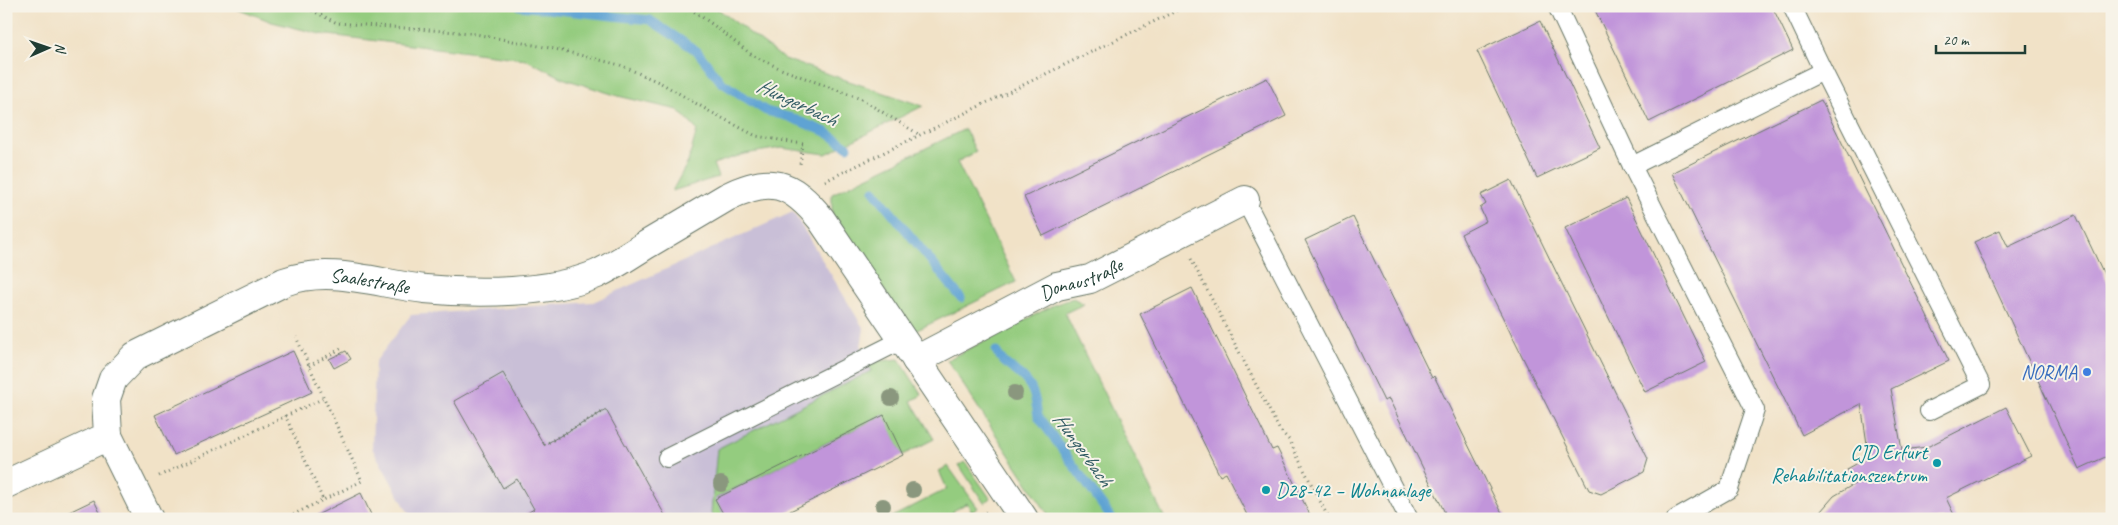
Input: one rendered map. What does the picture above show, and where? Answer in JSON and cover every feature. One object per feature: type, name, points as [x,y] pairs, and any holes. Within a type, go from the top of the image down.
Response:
[{"type":"street","name":"Saalestraße","points":[[108,436],[106,399],[114,379],[135,356],[297,278],[320,274],[427,289],[537,289],[578,281],[604,270],[746,188],[762,184],[774,184],[786,188],[797,195]]},
{"type":"street","points":[[797,195],[821,219],[1024,519]]},
{"type":"street","name":"Donaustraße","points":[[909,350],[1056,286],[1090,279],[1245,200]]},
{"type":"street","points":[[6,484],[108,436],[149,519]]},
{"type":"lane","points":[[1557,6],[1632,166],[1755,410],[1729,490],[1676,519]]},
{"type":"lane","points":[[1792,6],[1981,385],[1929,411]]},
{"type":"lane","points":[[1632,166],[1823,71]]},
{"type":"lane","points":[[1245,200],[1409,519]]},
{"type":"lane","points":[[668,458],[909,350]]},
{"type":"path","points":[[303,6],[336,24],[470,32],[555,49],[620,65],[661,82],[709,112],[756,136],[803,144],[797,195]]},
{"type":"path","points":[[686,6],[752,55],[781,69],[861,99],[920,135]]},
{"type":"path","points":[[797,195],[1186,6]]},
{"type":"path","points":[[1178,234],[1279,428],[1290,440],[1329,519]]},
{"type":"path","points":[[284,519],[362,481],[296,337]]},
{"type":"path","points":[[309,366],[344,347]]},
{"type":"path","points":[[134,488],[324,398]]},
{"type":"path","points":[[544,445],[606,410]]},
{"type":"path","points":[[285,415],[323,500]]},
{"type":"path","points":[[972,519],[986,512]]},
{"type":"shaded area","points":[[793,212],[864,329],[861,346],[872,371],[717,449],[711,513],[714,519],[412,519],[372,448],[375,362],[411,315],[593,302]]},
{"type":"green space","points":[[232,6],[714,6],[784,59],[923,106],[826,154],[781,148],[745,154],[713,164],[718,177],[672,191],[688,162],[697,130],[678,110],[618,96],[565,79],[525,59],[320,34],[272,22]]},
{"type":"green space","points":[[965,129],[976,152],[957,162],[1016,282],[913,332],[832,215],[832,194]]},
{"type":"green space","points":[[1073,298],[1084,304],[1065,313],[1165,519],[1051,519],[947,360],[1054,305]]},
{"type":"green space","points":[[899,359],[922,395],[911,401],[934,439],[903,455],[883,415],[716,498],[726,519],[714,519],[711,513],[717,449],[871,371],[869,366],[879,361]]},
{"type":"green space","points":[[965,462],[990,498],[984,503],[959,465]]},
{"type":"green space","points":[[948,466],[978,508],[972,512],[967,503],[953,511],[956,519],[888,519],[947,489],[939,471]]},
{"type":"building","points":[[1593,6],[1772,6],[1793,50],[1649,122]]},
{"type":"building","points":[[1540,21],[1600,148],[1537,178],[1477,51]]},
{"type":"building","points":[[1267,78],[1286,116],[1043,236],[1024,197]]},
{"type":"building","points":[[1821,100],[1949,361],[1891,389],[1902,450],[1927,447],[2006,407],[2031,456],[1946,498],[1956,519],[1814,519],[1834,496],[1856,483],[1847,469],[1869,457],[1861,404],[1802,435],[1672,173]]},
{"type":"building","points":[[1511,180],[1648,459],[1644,472],[1601,494],[1589,490],[1461,234],[1486,221],[1480,208],[1486,204],[1481,195]]},
{"type":"building","points":[[1626,198],[1706,362],[1645,392],[1565,228]]},
{"type":"building","points":[[2076,215],[2112,291],[2112,454],[2079,469],[1974,242],[2000,230],[2008,247]]},
{"type":"building","points":[[1353,217],[1432,378],[1434,376],[1505,519],[1448,519],[1389,399],[1384,401],[1305,240]]},
{"type":"building","points":[[1192,288],[1272,450],[1277,448],[1312,519],[1249,519],[1226,473],[1220,476],[1140,314]]},
{"type":"building","points":[[293,351],[312,392],[174,455],[155,415]]},
{"type":"building","points":[[346,351],[351,359],[334,368],[329,359]]},
{"type":"building","points":[[503,373],[544,445],[606,410],[667,519],[517,519],[534,509],[517,479],[503,488],[454,401]]},
{"type":"building","points":[[884,415],[903,455],[774,519],[726,519],[715,499]]},
{"type":"building","points":[[361,493],[373,519],[309,519]]},
{"type":"building","points":[[94,500],[103,519],[55,519],[67,513]]},
{"type":"waterway","name":"Hungerbach","points":[[520,6],[650,20],[697,51],[721,82],[766,111],[789,117],[826,132],[848,147]]},
{"type":"waterway","name":"Hungerbach","points":[[874,191],[961,298]]},
{"type":"waterway","name":"Hungerbach","points":[[996,351],[999,357],[1023,377],[1030,386],[1035,398],[1038,416],[1112,519]]},
{"type":"place","name":"NORMA","points":[[2087,372]]},
{"type":"place","name":"CJD Erfurt Rehabilitationszentrum","points":[[1937,463]]},
{"type":"place","name":"D28-42 – Wohnanlage","points":[[1266,490]]}]
